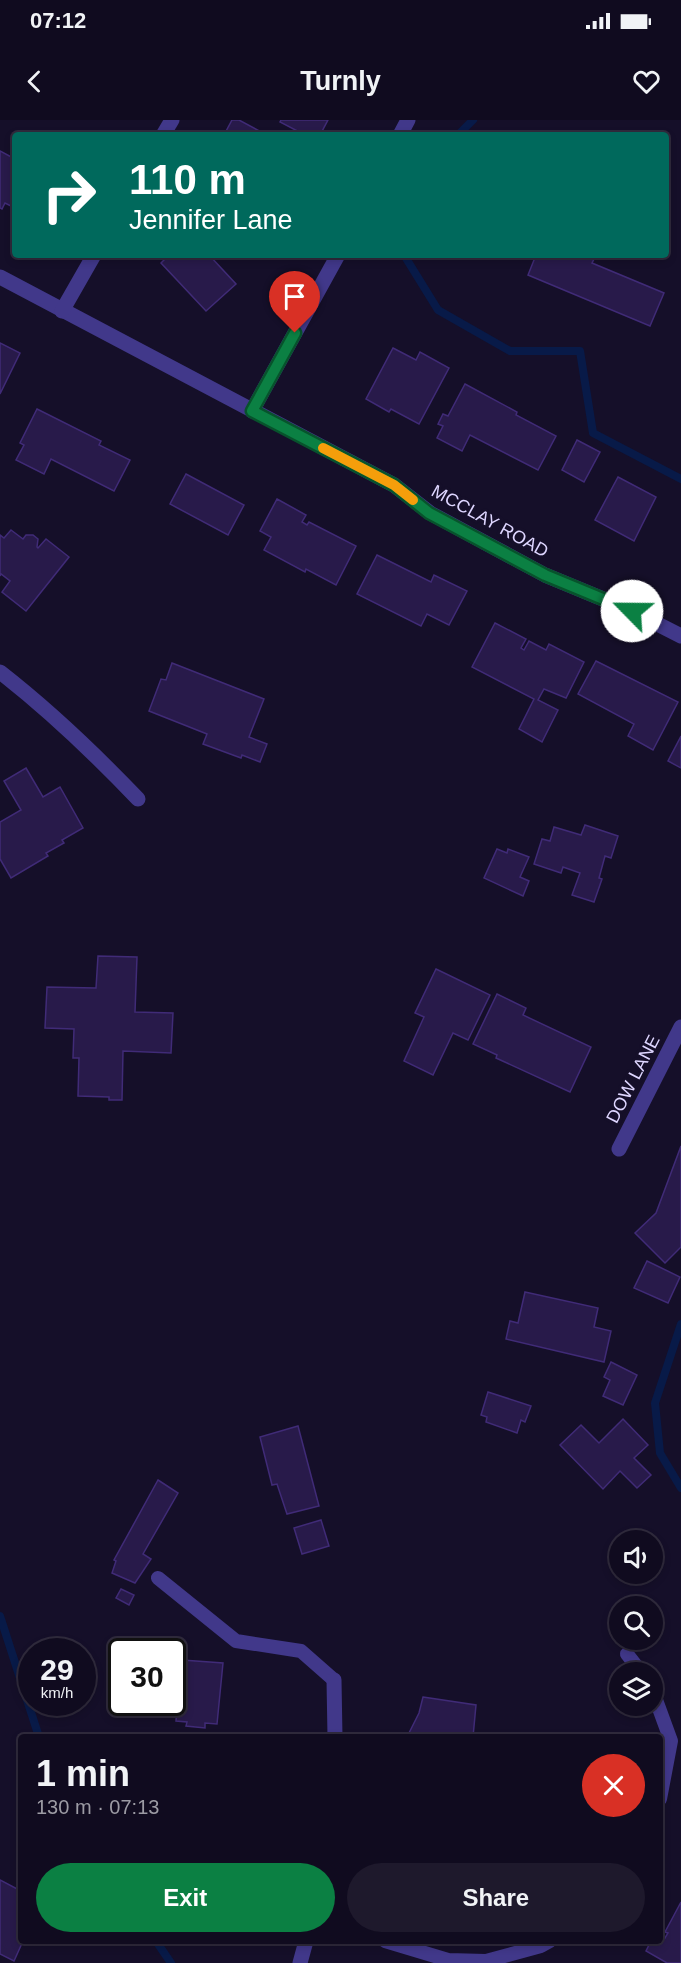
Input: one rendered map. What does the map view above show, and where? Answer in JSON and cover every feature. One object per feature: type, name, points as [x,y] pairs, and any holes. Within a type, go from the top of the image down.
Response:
[{"type":"street","points":[[62,311],[92,258]]},
{"type":"street","points":[[252,411],[336,258]]},
{"type":"street","name":"MCCLAY ROAD","points":[[0,277],[394,485],[429,513],[545,575],[632,611],[681,636]]},
{"type":"street","points":[[0,672],[36,700],[89,748],[138,799]]},
{"type":"street","name":"DOW LANE","points":[[619,1149],[681,1027]]},
{"type":"street","points":[[334,1680],[335,1734]]},
{"type":"street","points":[[300,1963],[305,1944]]},
{"type":"lane","points":[[158,1578],[236,1641],[301,1651],[334,1680]]},
{"type":"lane","points":[[627,1654],[633,1662]]},
{"type":"lane","points":[[662,1716],[671,1741],[663,1783]]},
{"type":"lane","points":[[396,1944],[447,1960],[486,1961],[545,1944]]},
{"type":"building","points":[[232,120],[239,120],[261,132],[226,132]]},
{"type":"building","points":[[281,120],[328,120],[322,132],[299,132],[280,122]]},
{"type":"building","points":[[0,151],[12,157],[12,206],[5,203],[2,209],[0,208]]},
{"type":"building","points":[[166,258],[212,258],[236,284],[206,311],[161,263]]},
{"type":"building","points":[[535,258],[592,258],[594,259],[592,263],[664,293],[650,326],[528,275]]},
{"type":"building","points":[[0,343],[20,353],[0,394]]},
{"type":"building","points":[[393,348],[416,360],[420,352],[449,368],[419,424],[391,409],[389,412],[366,399]]},
{"type":"building","points":[[465,384],[556,436],[538,470],[470,435],[462,451],[437,438],[443,426],[438,424],[443,414],[448,416]]},
{"type":"building","points":[[37,409],[101,441],[99,445],[130,460],[114,491],[51,459],[44,474],[16,460],[24,445],[20,443]]},
{"type":"building","points":[[577,440],[600,452],[584,482],[562,470]]},
{"type":"building","points":[[186,474],[244,505],[228,535],[170,504]]},
{"type":"building","points":[[618,477],[656,497],[634,541],[595,520]]},
{"type":"building","points":[[277,499],[306,515],[302,522],[307,525],[309,522],[356,546],[336,585],[306,569],[305,572],[264,550],[271,537],[260,531]]},
{"type":"building","points":[[11,530],[23,539],[26,535],[33,535],[38,539],[38,548],[46,539],[69,557],[26,611],[2,592],[10,581],[1,574],[0,576],[0,535],[4,538]]},
{"type":"building","points":[[377,555],[431,582],[434,575],[467,591],[449,625],[427,614],[421,626],[357,594]]},
{"type":"building","points":[[495,623],[526,639],[521,648],[524,650],[529,641],[546,650],[549,644],[584,662],[566,698],[544,689],[538,700],[558,710],[542,742],[519,729],[534,699],[472,667]]},
{"type":"building","points":[[596,661],[678,702],[653,750],[628,736],[634,724],[578,694]]},
{"type":"building","points":[[172,663],[264,699],[249,737],[267,744],[260,762],[242,755],[241,758],[203,744],[207,734],[149,711],[161,679],[166,680]]},
{"type":"building","points":[[681,736],[681,768],[668,761]]},
{"type":"building","points":[[26,768],[43,797],[60,787],[83,828],[62,840],[64,843],[46,853],[48,856],[11,878],[0,859],[0,822],[21,810],[4,781]]},
{"type":"building","points":[[585,825],[618,836],[611,858],[605,856],[599,878],[602,879],[594,902],[572,895],[580,873],[563,867],[561,873],[534,864],[542,839],[550,841],[554,827],[581,835]]},
{"type":"building","points":[[497,849],[507,853],[508,849],[529,857],[520,877],[529,881],[523,896],[484,878]]},
{"type":"building","points":[[98,956],[137,957],[135,1012],[173,1013],[171,1053],[123,1051],[122,1100],[109,1100],[109,1097],[78,1096],[79,1058],[73,1058],[74,1029],[45,1028],[47,987],[96,988]]},
{"type":"building","points":[[436,969],[490,995],[468,1040],[453,1033],[433,1075],[404,1061],[424,1017],[415,1013]]},
{"type":"building","points":[[497,994],[526,1008],[523,1015],[591,1047],[570,1092],[496,1058],[497,1055],[473,1044]]},
{"type":"building","points":[[681,1146],[681,1247],[665,1263],[635,1233],[656,1213]]},
{"type":"building","points":[[647,1261],[680,1277],[668,1303],[634,1288]]},
{"type":"building","points":[[525,1292],[598,1308],[594,1327],[611,1331],[604,1362],[506,1339],[510,1321],[518,1323]]},
{"type":"building","points":[[611,1362],[637,1375],[623,1405],[603,1396],[610,1380],[604,1377]]},
{"type":"building","points":[[488,1392],[531,1406],[525,1422],[521,1420],[517,1433],[486,1422],[487,1417],[481,1415]]},
{"type":"building","points":[[623,1419],[648,1445],[634,1458],[651,1475],[637,1488],[620,1471],[603,1489],[560,1445],[581,1425],[599,1443]]},
{"type":"building","points":[[298,1426],[319,1506],[287,1514],[277,1484],[272,1485],[260,1437]]},
{"type":"building","points":[[158,1480],[178,1493],[143,1554],[151,1559],[135,1583],[112,1573],[116,1561],[114,1560]]},
{"type":"building","points":[[321,1520],[329,1546],[302,1554],[294,1528]]},
{"type":"building","points":[[121,1589],[134,1595],[129,1605],[116,1598]]},
{"type":"building","points":[[186,1660],[223,1663],[217,1724],[205,1723],[205,1728],[186,1726],[187,1722],[176,1721],[176,1716],[186,1716]]},
{"type":"building","points":[[423,1697],[476,1705],[473,1734],[408,1734],[419,1713]]},
{"type":"building","points":[[0,1880],[18,1889],[18,1944],[22,1944],[14,1961],[0,1954]]},
{"type":"building","points":[[681,1902],[681,1963],[667,1963],[646,1951],[650,1944],[663,1944],[663,1937],[665,1938],[668,1933],[665,1932]]},
{"type":"waterway","points":[[461,132],[473,120]]},
{"type":"waterway","points":[[406,258],[438,310],[510,351],[580,351],[593,433],[681,479]]},
{"type":"waterway","points":[[681,1324],[655,1403],[660,1453],[681,1488]]},
{"type":"waterway","points":[[0,1616],[38,1734]]},
{"type":"waterway","points":[[158,1944],[171,1963]]},
{"type":"slow traffic","points":[[323,448],[394,485],[413,500]]},
{"type":"route","points":[[295,333],[252,411],[394,485],[429,513],[545,575],[632,611]]}]
